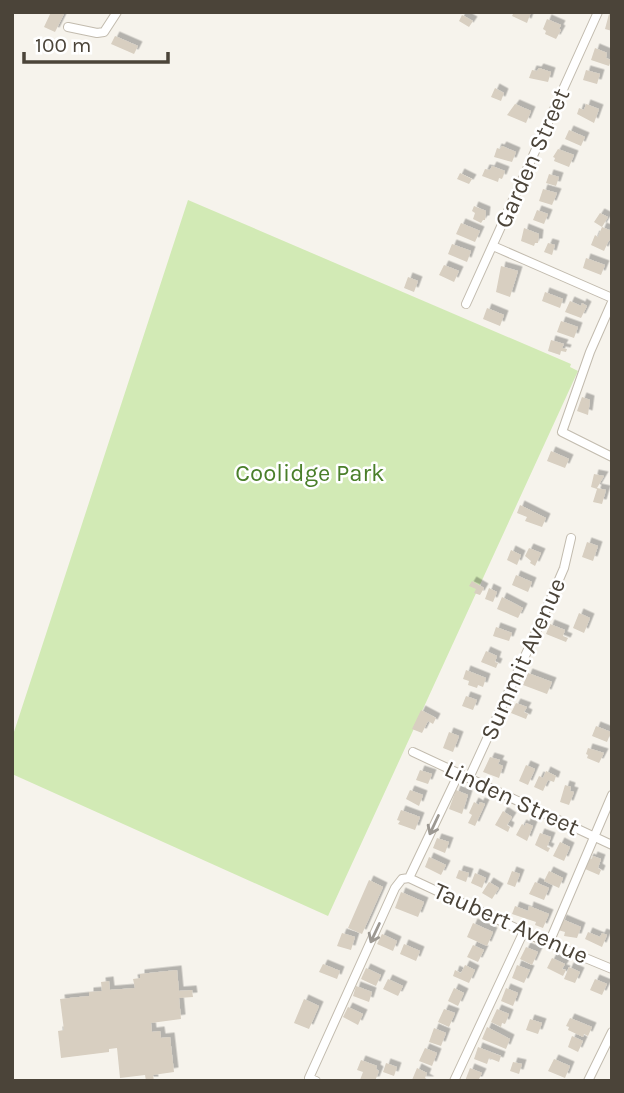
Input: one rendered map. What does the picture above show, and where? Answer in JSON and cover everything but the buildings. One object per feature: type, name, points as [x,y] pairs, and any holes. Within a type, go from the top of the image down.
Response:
[{"type":"street","points":[[68,27],[104,32],[117,12]]},
{"type":"street","name":"Garden Street","points":[[466,304],[598,12]]},
{"type":"street","points":[[493,246],[612,300],[562,432],[610,456]]},
{"type":"street","name":"Summit Avenue","points":[[469,778],[564,568],[571,538]]},
{"type":"street","name":"Linden Street","points":[[413,752],[612,845]]},
{"type":"street","points":[[312,1079],[395,888],[401,879],[410,878],[458,773]]},
{"type":"street","points":[[549,943],[612,795]]},
{"type":"street","name":"Taubert Avenue","points":[[410,878],[549,943],[612,969]]},
{"type":"street","points":[[454,1081],[524,931]]},
{"type":"street","points":[[589,1081],[612,1032]]},
{"type":"green space","name":"Coolidge Park","points":[[188,200],[571,364],[570,367],[578,371],[328,916],[12,774],[12,738]]}]
